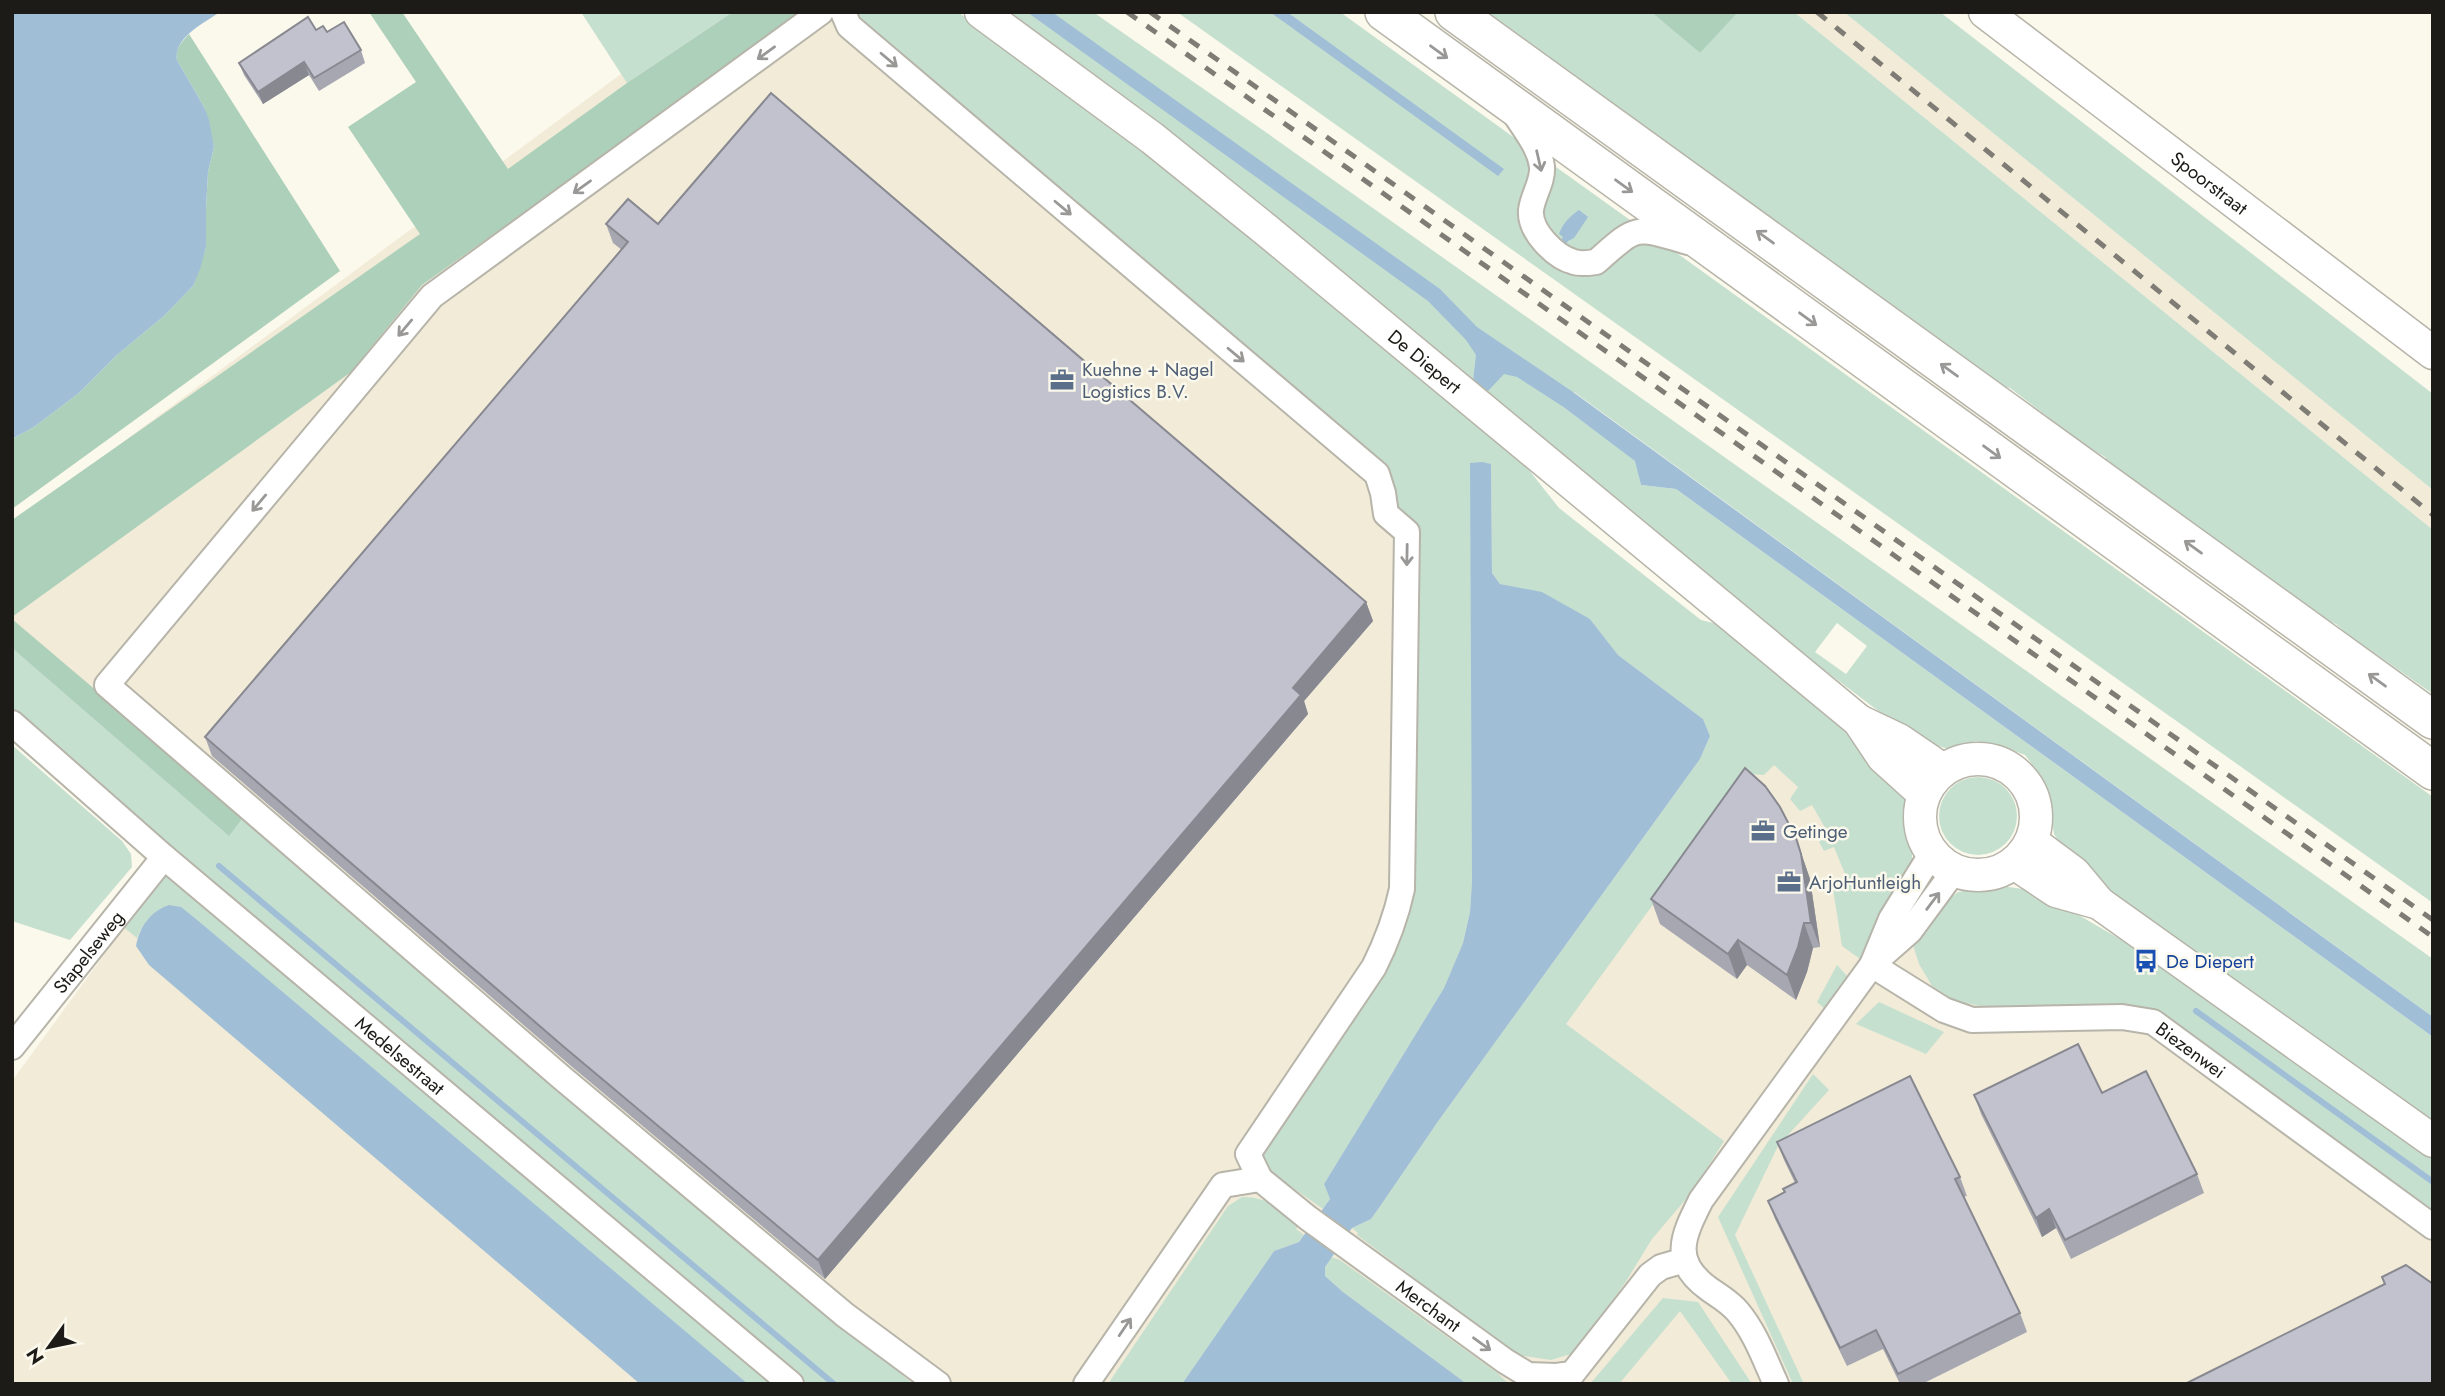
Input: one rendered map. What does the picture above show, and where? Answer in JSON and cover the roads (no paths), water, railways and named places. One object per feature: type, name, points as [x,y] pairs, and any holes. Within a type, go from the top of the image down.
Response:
[{"type":"highway","points":[[1384,12],[2433,771]]},
{"type":"highway","points":[[1454,12],[2433,720]]},
{"type":"main road","name":"De Diepert","points":[[981,12],[1152,138],[1265,229],[1859,721],[1883,757],[1934,782]]},
{"type":"main road","name":"Spoorstraat","points":[[1985,12],[2433,353]]},
{"type":"main road","points":[[1979,758],[1998,762],[2015,771],[2028,785],[2035,803],[2036,822],[2023,852],[2001,871],[1986,874],[1970,874],[1944,861],[1924,839],[1920,824],[1920,809],[1934,782],[1960,761],[1979,758]]},
{"type":"main road","points":[[2023,852],[2074,873],[2099,903],[2433,1141]]},
{"type":"street","points":[[821,12],[432,296],[107,685],[582,1095],[845,1315],[938,1384]]},
{"type":"street","points":[[843,12],[849,26],[1377,474],[1386,514],[1407,532],[1402,889],[1388,940],[1374,967],[1248,1154],[1260,1179],[1223,1185],[1086,1384]]},
{"type":"street","points":[[1507,101],[1540,157],[1541,180],[1531,212],[1534,225],[1541,237],[1562,256],[1575,263],[1595,261],[1616,242],[1637,231],[1653,231],[1709,248]]},
{"type":"street","name":"Medelsestraat","points":[[12,723],[164,857],[790,1384]]},
{"type":"street","name":"Stapelseweg","points":[[12,1047],[164,857]]},
{"type":"street","points":[[1776,1384],[1739,1312],[1697,1280],[1685,1260],[1682,1247],[1684,1238],[1701,1200],[1872,965],[1891,919],[1944,861]]},
{"type":"street","name":"Biezenwei","points":[[1872,965],[1944,1010],[1972,1020],[2122,1017],[2153,1022],[2433,1227]]},
{"type":"street","name":"Merchant","points":[[1260,1179],[1308,1218],[1528,1375],[1555,1380],[1572,1374],[1650,1275],[1661,1267],[1685,1260]]},
{"type":"water","points":[[12,12],[220,12],[191,32],[177,52],[177,60],[204,107],[214,147],[208,172],[206,247],[193,286],[79,393],[34,427],[12,439]]},
{"type":"water","points":[[1027,12],[1052,12],[1440,289],[1477,327],[1573,392],[2433,1017],[2433,1037],[1676,489],[1641,485],[1635,461],[1562,406],[1517,377],[1504,374],[1488,391],[1473,381],[1476,355],[1466,340],[1428,301]]},
{"type":"water","points":[[1270,12],[1287,12],[1504,169],[1498,176]]},
{"type":"water","points":[[1579,210],[1588,217],[1565,246],[1560,242],[1563,237],[1559,234],[1567,220]]},
{"type":"water","points":[[1470,463],[1491,464],[1492,573],[1500,584],[1542,592],[1590,619],[1618,655],[1703,719],[1710,736],[1700,759],[1439,1120],[1371,1219],[1352,1228],[1325,1267],[1325,1276],[1343,1292],[1467,1384],[1182,1384],[1274,1251],[1299,1242],[1330,1199],[1324,1184],[1444,988],[1463,943],[1470,912],[1472,881]]},
{"type":"water","points":[[169,905],[181,907],[196,919],[748,1384],[640,1384],[149,965],[136,946],[138,939],[151,916]]},
{"type":"waterway","points":[[219,866],[834,1384]]},
{"type":"waterway","points":[[2196,1011],[2433,1182]]},
{"type":"railway","points":[[1127,12],[2433,937]]},
{"type":"railway","points":[[1150,12],[2433,920]]},
{"type":"railway","points":[[1817,12],[2433,515]]},
{"type":"place","name":"Kuehne + Nagel Logistics B.V.","points":[[1062,380]]},
{"type":"place","name":"Getinge","points":[[1763,831]]},
{"type":"place","name":"ArjoHuntleigh","points":[[1789,882]]},
{"type":"place","name":"De Diepert","points":[[2146,961]]}]
